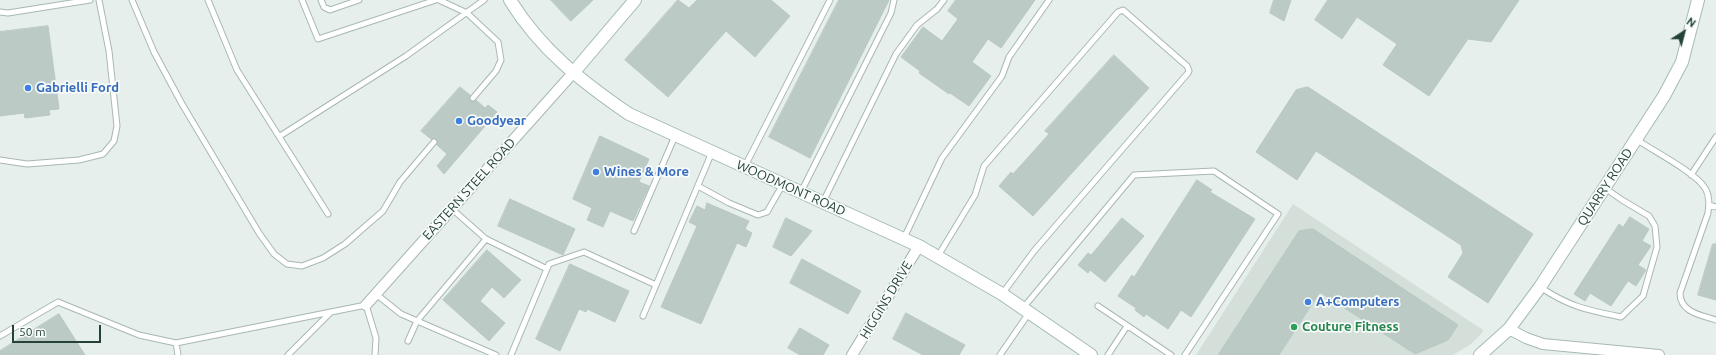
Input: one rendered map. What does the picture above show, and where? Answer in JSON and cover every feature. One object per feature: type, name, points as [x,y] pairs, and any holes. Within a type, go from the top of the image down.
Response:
[{"type":"main road","name":"WOODMONT ROAD","points":[[510,0],[531,31],[555,57],[600,94],[629,114],[904,238],[938,256],[1002,294],[1091,355]]},
{"type":"main road","name":"QUARRY ROAD","points":[[1480,355],[1509,329],[1540,286],[1664,96],[1682,62],[1698,0]]},
{"type":"main road","points":[[573,73],[631,2]]},
{"type":"street","name":"EASTERN STEEL ROAD","points":[[366,305],[573,73]]},
{"type":"street","name":"HIGGINS DRIVE","points":[[852,355],[919,246]]},
{"type":"street","points":[[1509,329],[1543,344],[1659,355]]},
{"type":"lane","points":[[0,12],[8,13],[90,0]]},
{"type":"lane","points":[[0,160],[27,164],[79,160],[103,154],[112,144],[116,137],[117,126],[109,51],[99,0]]},
{"type":"lane","points":[[132,0],[154,52],[182,104],[259,233],[274,254],[287,264],[302,266],[323,258],[345,244],[383,212],[400,182],[434,142]]},
{"type":"lane","points":[[208,0],[237,70],[328,214]]},
{"type":"lane","points":[[302,0],[318,39],[436,0]]},
{"type":"lane","points":[[321,0],[324,7],[330,10],[359,0]]},
{"type":"lane","points":[[439,0],[467,13],[498,42],[501,60],[496,71],[473,98]]},
{"type":"lane","points":[[280,136],[406,56],[484,0]]},
{"type":"lane","points":[[745,167],[830,0]]},
{"type":"lane","points":[[801,192],[816,166],[891,13],[894,0]]},
{"type":"lane","points":[[823,202],[896,54],[917,25],[937,10],[944,0]]},
{"type":"lane","points":[[904,238],[942,158],[1002,76],[1009,57],[1049,0]]},
{"type":"lane","points":[[938,256],[975,195],[984,166],[1118,12],[1123,10],[1187,66],[1189,71],[1034,251],[1002,294]]},
{"type":"lane","points":[[634,231],[676,136]]},
{"type":"lane","points":[[1691,175],[1716,137]]},
{"type":"lane","points":[[1635,139],[1691,175],[1705,189],[1709,205],[1680,292],[1680,300],[1683,306],[1690,311],[1716,320]]},
{"type":"lane","points":[[644,316],[712,152]]},
{"type":"lane","points":[[1000,355],[1026,310],[1134,175],[1214,171],[1278,214],[1185,355]]},
{"type":"lane","points":[[698,186],[729,203],[758,215],[767,212],[783,184]]},
{"type":"lane","points":[[1540,286],[1561,300],[1581,309],[1621,317],[1644,296],[1657,247],[1655,226],[1649,216],[1604,188]]},
{"type":"lane","points":[[1709,205],[1716,207]]},
{"type":"lane","points":[[452,209],[486,239],[547,270]]},
{"type":"lane","points":[[408,341],[417,321],[486,239]]},
{"type":"lane","points":[[511,355],[549,264],[584,252],[656,284]]},
{"type":"lane","points":[[376,294],[401,314],[496,355]]},
{"type":"lane","points":[[0,336],[58,302],[139,335],[176,343],[366,305],[376,338],[376,355]]},
{"type":"lane","points":[[1098,306],[1171,355]]},
{"type":"lane","points":[[288,355],[331,312]]},
{"type":"lane","points":[[1108,355],[1127,326]]},
{"type":"lane","points":[[176,343],[178,355]]},
{"type":"shaded area","points":[[1293,204],[1483,330],[1483,332],[1471,344],[1453,355],[1196,355]]},
{"type":"building","points":[[551,0],[593,0],[571,21]]},
{"type":"building","points":[[678,0],[689,8],[697,0],[771,0],[790,16],[755,57],[726,31],[668,97],[625,60]]},
{"type":"building","points":[[839,0],[889,0],[810,158],[769,137]]},
{"type":"building","points":[[956,0],[1035,0],[1001,48],[988,39],[972,62],[991,76],[969,106],[919,73],[920,71],[901,57],[923,27],[942,41],[958,19],[948,11]]},
{"type":"building","points":[[1274,0],[1291,0],[1284,21],[1270,13]]},
{"type":"building","points":[[1328,0],[1519,0],[1491,42],[1468,39],[1429,96],[1383,65],[1397,44],[1357,17],[1342,39],[1315,20]]},
{"type":"building","name":"Gabrielli Ford","points":[[48,26],[59,109],[49,110],[50,115],[25,118],[24,113],[0,116],[0,32]]},
{"type":"building","points":[[1114,55],[1149,88],[1033,216],[999,186],[1011,172],[1013,174],[1049,134],[1045,131]]},
{"type":"building","name":"Goodyear","points":[[460,87],[470,95],[471,101],[476,100],[485,108],[488,105],[497,112],[444,174],[437,166],[447,154],[437,145],[437,139],[431,139],[421,131]]},
{"type":"building","points":[[1308,87],[1533,234],[1488,303],[1448,277],[1463,253],[1461,245],[1316,151],[1297,180],[1256,152],[1296,90]]},
{"type":"building","points":[[600,136],[649,159],[639,182],[649,186],[633,221],[610,211],[603,227],[587,220],[592,208],[573,199]]},
{"type":"building","points":[[1197,180],[1212,190],[1210,192],[1255,219],[1191,317],[1181,310],[1168,329],[1146,314],[1144,317],[1135,310],[1136,308],[1118,296],[1132,275],[1134,277]]},
{"type":"building","points":[[510,199],[575,229],[563,255],[498,226]]},
{"type":"building","points":[[707,203],[749,221],[745,229],[752,233],[746,247],[737,243],[701,324],[661,307],[697,226],[689,222],[697,206],[705,210]]},
{"type":"building","points":[[1630,217],[1649,229],[1642,241],[1651,246],[1638,265],[1646,270],[1636,286],[1628,281],[1611,306],[1590,293],[1585,301],[1574,294],[1619,224],[1623,227]]},
{"type":"building","points":[[786,218],[812,231],[791,256],[773,247]]},
{"type":"building","points":[[1122,218],[1144,236],[1105,282],[1090,270],[1088,273],[1078,265],[1088,253],[1091,255]]},
{"type":"building","points":[[1313,229],[1458,325],[1448,340],[1415,354],[1320,292],[1279,355],[1218,355],[1299,231]]},
{"type":"building","points":[[1713,244],[1716,244],[1716,300],[1698,295]]},
{"type":"building","points":[[487,250],[521,280],[504,298],[492,287],[480,301],[505,323],[489,341],[443,300]]},
{"type":"building","points":[[802,259],[861,291],[848,314],[790,283]]},
{"type":"building","points":[[570,264],[629,291],[615,322],[587,309],[586,312],[579,309],[560,351],[536,339]]},
{"type":"building","points":[[906,313],[965,345],[959,355],[923,355],[893,339]]},
{"type":"building","points":[[59,314],[85,355],[0,355],[0,351]]},
{"type":"building","points":[[800,328],[829,345],[823,355],[800,355],[788,348]]},
{"type":"place","name":"Gabrielli Ford","points":[[28,88]]},
{"type":"place","name":"Goodyear","points":[[459,121]]},
{"type":"place","name":"Wines & More","points":[[596,172]]},
{"type":"place","name":"A+Computers","points":[[1308,302]]},
{"type":"place","name":"Couture Fitness","points":[[1294,327]]}]
